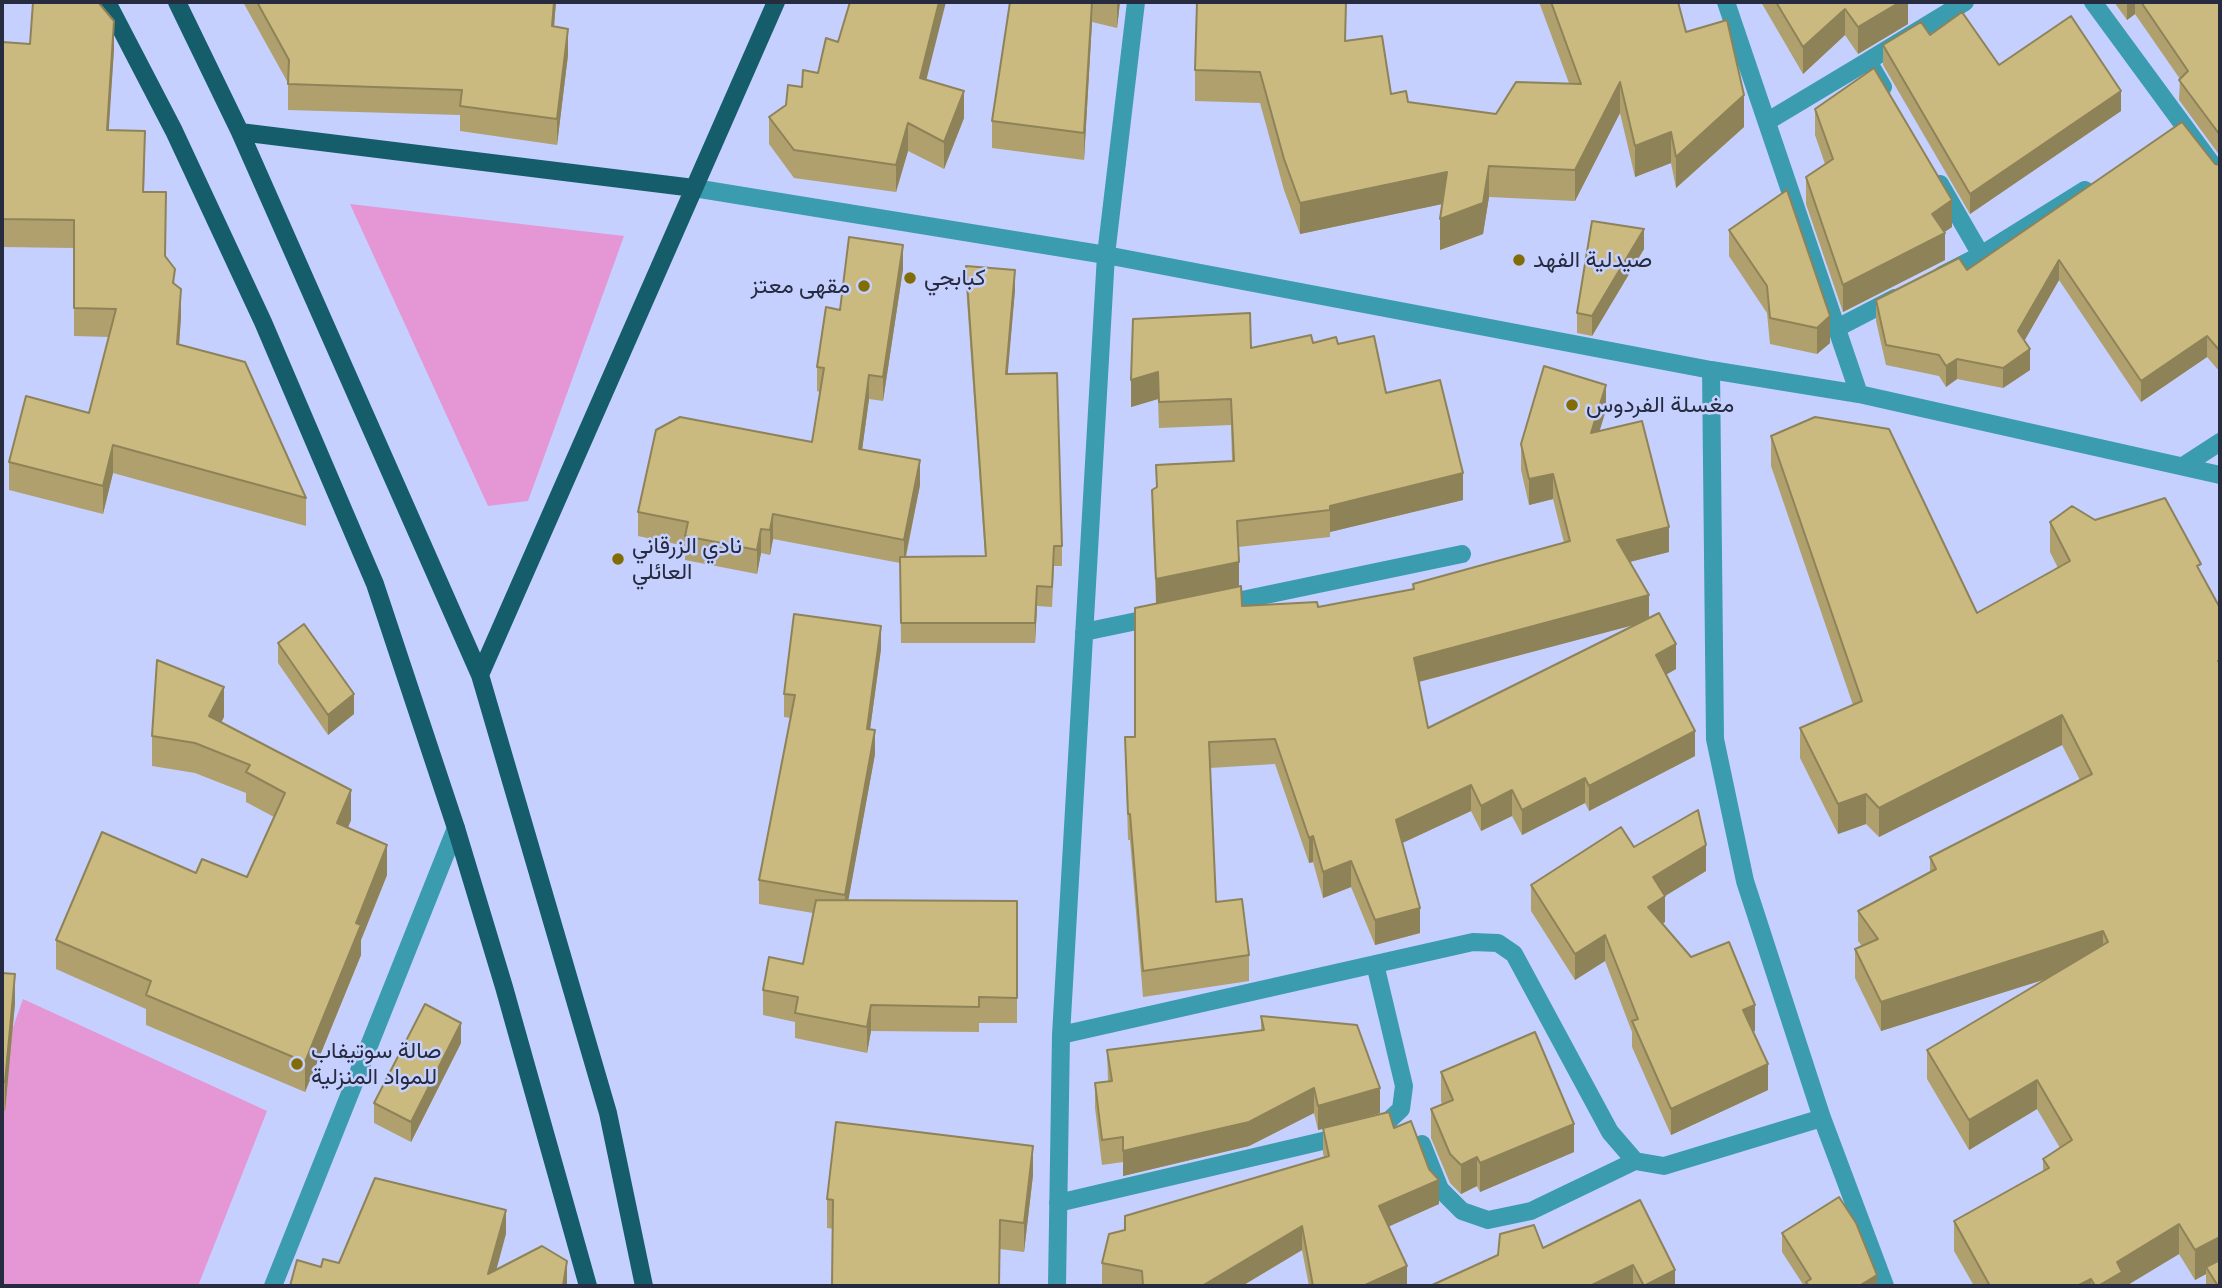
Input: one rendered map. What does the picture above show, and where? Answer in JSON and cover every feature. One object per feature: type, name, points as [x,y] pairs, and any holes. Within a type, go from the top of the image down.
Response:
[{"type":"main road","points":[[107,2],[174,131],[263,322],[375,584],[456,828],[588,1286]]},
{"type":"main road","points":[[177,2],[240,132],[480,675],[608,1113],[644,1286]]},
{"type":"main road","points":[[480,675],[776,2]]},
{"type":"main road","points":[[240,132],[694,188]]},
{"type":"street","points":[[1057,1286],[1061,1035],[1106,255],[1136,2]]},
{"type":"street","points":[[1726,2],[1860,394]]},
{"type":"street","points":[[1768,121],[1965,2]]},
{"type":"street","points":[[2093,2],[2187,126],[2220,175]]},
{"type":"street","points":[[1868,61],[1889,98]]},
{"type":"street","points":[[2164,140],[2187,126]]},
{"type":"street","points":[[1932,170],[1981,254]]},
{"type":"street","points":[[1837,328],[1981,254],[2095,183]]},
{"type":"street","points":[[694,188],[1106,255],[1711,370],[1860,394],[2220,475]]},
{"type":"street","points":[[1711,370],[1715,740],[1745,881],[1822,1118],[1885,1286]]},
{"type":"street","points":[[2183,466],[2220,442]]},
{"type":"street","points":[[1206,607],[1462,554]]},
{"type":"street","points":[[1084,632],[1179,613]]},
{"type":"street","points":[[272,1286],[456,828]]},
{"type":"street","points":[[1061,1035],[1473,942],[1498,943],[1514,954],[1610,1132],[1635,1161]]},
{"type":"street","points":[[1058,1203],[1382,1127],[1401,1109],[1404,1086],[1375,964]]},
{"type":"street","points":[[1422,1144],[1440,1189],[1462,1211],[1488,1220],[1531,1211],[1635,1161],[1664,1166],[1822,1118]]},
{"type":"shaded area","points":[[350,204],[624,236],[528,501],[488,506]]},
{"type":"shaded area","points":[[23,999],[267,1111],[198,1286],[2,1286],[2,1058]]},
{"type":"building","points":[[33,2],[98,2],[114,21],[107,130],[145,131],[143,192],[166,192],[165,256],[175,269],[173,283],[181,289],[177,344],[245,362],[306,498],[113,445],[103,486],[9,462],[26,396],[89,413],[116,309],[74,308],[74,220],[2,219],[2,42],[30,44]]},
{"type":"building","points":[[257,2],[554,2],[552,26],[568,29],[557,119],[460,106],[462,90],[288,84],[289,60]]},
{"type":"building","points":[[850,2],[939,2],[920,78],[964,91],[944,142],[908,123],[896,165],[794,150],[769,117],[786,105],[788,85],[802,87],[803,70],[818,73],[826,38],[838,42]]},
{"type":"building","points":[[1010,2],[1092,2],[1084,133],[992,121]]},
{"type":"building","points":[[1197,2],[1346,2],[1345,41],[1382,36],[1391,94],[1406,91],[1408,102],[1496,114],[1516,82],[1581,84],[1551,2],[1678,2],[1686,32],[1727,20],[1744,95],[1676,157],[1671,132],[1635,146],[1620,82],[1575,170],[1489,166],[1483,203],[1440,219],[1447,172],[1300,203],[1284,159],[1260,72],[1195,70]]},
{"type":"building","points":[[1776,2],[1900,2],[1858,27],[1845,9],[1803,47]]},
{"type":"building","points":[[2141,2],[2220,2],[2220,135],[2179,80],[2188,71]]},
{"type":"building","points":[[1962,12],[1999,65],[2071,16],[2121,91],[1970,194],[1883,45],[1921,22],[1930,35]]},
{"type":"building","points":[[1874,68],[1952,200],[1932,214],[1945,233],[1843,285],[1806,177],[1833,159],[1815,109]]},
{"type":"building","points":[[2182,122],[2215,164],[2220,165],[2220,351],[2207,336],[2141,381],[2059,260],[2018,331],[2030,349],[2003,368],[1957,359],[1946,366],[1939,355],[1886,345],[1876,300],[1959,258],[1967,270]]},
{"type":"building","points":[[1787,190],[1830,316],[1817,328],[1770,318],[1767,286],[1729,230]]},
{"type":"building","points":[[1592,221],[1644,229],[1592,316],[1577,313]]},
{"type":"building","points":[[849,237],[903,245],[883,377],[869,375],[859,449],[920,460],[904,540],[773,514],[770,530],[761,529],[757,550],[685,536],[688,522],[638,512],[656,430],[680,417],[812,442],[824,368],[817,367],[826,307],[840,310]]},
{"type":"building","points":[[966,266],[1015,270],[1006,374],[1057,373],[1062,546],[1054,546],[1052,587],[1037,586],[1035,623],[901,623],[900,557],[986,556]]},
{"type":"building","points":[[1250,313],[1251,348],[1311,335],[1313,343],[1336,337],[1338,344],[1374,336],[1386,393],[1440,380],[1463,473],[1330,506],[1330,510],[1237,521],[1239,562],[1156,579],[1152,490],[1157,487],[1156,465],[1234,461],[1231,399],[1159,402],[1158,372],[1131,380],[1133,319]]},
{"type":"building","points":[[1544,366],[1606,385],[1591,433],[1642,421],[1669,527],[1617,540],[1649,595],[1414,658],[1428,728],[1659,613],[1676,644],[1656,655],[1695,731],[1589,786],[1585,778],[1522,810],[1512,790],[1481,806],[1471,785],[1396,820],[1420,908],[1375,920],[1351,861],[1323,872],[1313,836],[1309,838],[1275,739],[1209,742],[1216,902],[1242,899],[1249,955],[1143,971],[1128,814],[1125,737],[1135,737],[1135,608],[1241,586],[1242,606],[1317,602],[1318,607],[1414,589],[1413,584],[1570,541],[1553,474],[1529,479],[1521,444]]},
{"type":"building","points":[[1815,417],[1889,429],[1977,613],[2070,561],[2050,522],[2072,506],[2095,520],[2165,498],[2201,564],[2197,566],[2220,608],[2220,1237],[2195,1250],[2179,1224],[2117,1262],[2122,1272],[2098,1286],[2095,1286],[2091,1279],[2077,1286],[1990,1286],[1954,1221],[2049,1168],[2043,1159],[2072,1140],[2037,1080],[1969,1120],[1927,1050],[2108,942],[2103,931],[1881,1002],[1855,949],[1878,939],[1858,911],[1936,869],[1930,857],[2092,774],[2062,715],[1879,808],[1866,794],[1838,804],[1800,728],[1862,701],[1771,436]]},
{"type":"building","points":[[794,614],[881,626],[867,729],[875,730],[845,895],[759,880],[795,695],[784,694]]},
{"type":"building","points":[[304,624],[354,694],[328,715],[278,643]]},
{"type":"building","points":[[157,660],[224,687],[209,716],[351,790],[337,823],[387,845],[356,923],[361,925],[305,1062],[146,995],[151,981],[56,940],[102,832],[196,873],[202,859],[247,877],[285,793],[246,772],[250,765],[195,743],[152,736]]},
{"type":"building","points":[[1698,810],[1706,845],[1653,877],[1665,896],[1648,907],[1691,957],[1729,942],[1755,1005],[1743,1010],[1768,1064],[1671,1109],[1632,1021],[1638,1019],[1605,935],[1575,954],[1531,885],[1621,827],[1634,847]]},
{"type":"building","points":[[816,900],[1017,901],[1017,998],[979,997],[979,1007],[871,1005],[867,1027],[795,1013],[798,997],[763,990],[769,957],[803,964]]},
{"type":"building","points":[[2,973],[15,974],[5,1082],[2,1081]]},
{"type":"building","points":[[425,1004],[461,1023],[411,1122],[374,1103]]},
{"type":"building","points":[[1261,1016],[1357,1025],[1380,1088],[1318,1106],[1314,1088],[1249,1122],[1123,1151],[1123,1137],[1102,1140],[1095,1083],[1112,1081],[1107,1050],[1264,1030]]},
{"type":"building","points":[[1535,1032],[1574,1124],[1480,1163],[1477,1157],[1461,1165],[1450,1154],[1431,1109],[1453,1100],[1441,1072]]},
{"type":"building","points":[[1389,1112],[1394,1128],[1411,1121],[1429,1169],[1439,1180],[1379,1206],[1407,1266],[1363,1286],[1313,1286],[1302,1226],[1202,1286],[1143,1286],[1142,1271],[1102,1263],[1109,1234],[1125,1230],[1125,1216],[1329,1156],[1323,1128]]},
{"type":"building","points":[[836,1122],[1033,1146],[1024,1223],[1000,1220],[999,1286],[832,1286],[833,1200],[827,1199]]},
{"type":"building","points":[[375,1178],[506,1210],[488,1274],[542,1246],[567,1261],[563,1286],[290,1286],[297,1260],[321,1267],[323,1259],[339,1263]]},
{"type":"building","points":[[1839,1197],[1856,1223],[1877,1275],[1859,1286],[1809,1286],[1806,1282],[1811,1279],[1782,1233]]},
{"type":"building","points":[[1640,1200],[1675,1270],[1644,1286],[1633,1265],[1590,1286],[1430,1286],[1498,1255],[1500,1234],[1534,1225],[1543,1248]]},
{"type":"building","points":[[2220,1260],[2220,1286],[2218,1286],[2206,1267]]},
{"type":"place","name":"صيدلية الفهد","points":[[1519,260]]},
{"type":"place","name":"كبابجي","points":[[910,278]]},
{"type":"place","name":"مقهى معتز","points":[[864,286]]},
{"type":"place","name":"مغسلة الفردوس","points":[[1572,405]]},
{"type":"place","name":"نادي الزرقاني العائلي","points":[[618,559]]},
{"type":"place","name":"صالة سوتيفاب للمواد المنزلية","points":[[297,1064]]}]
